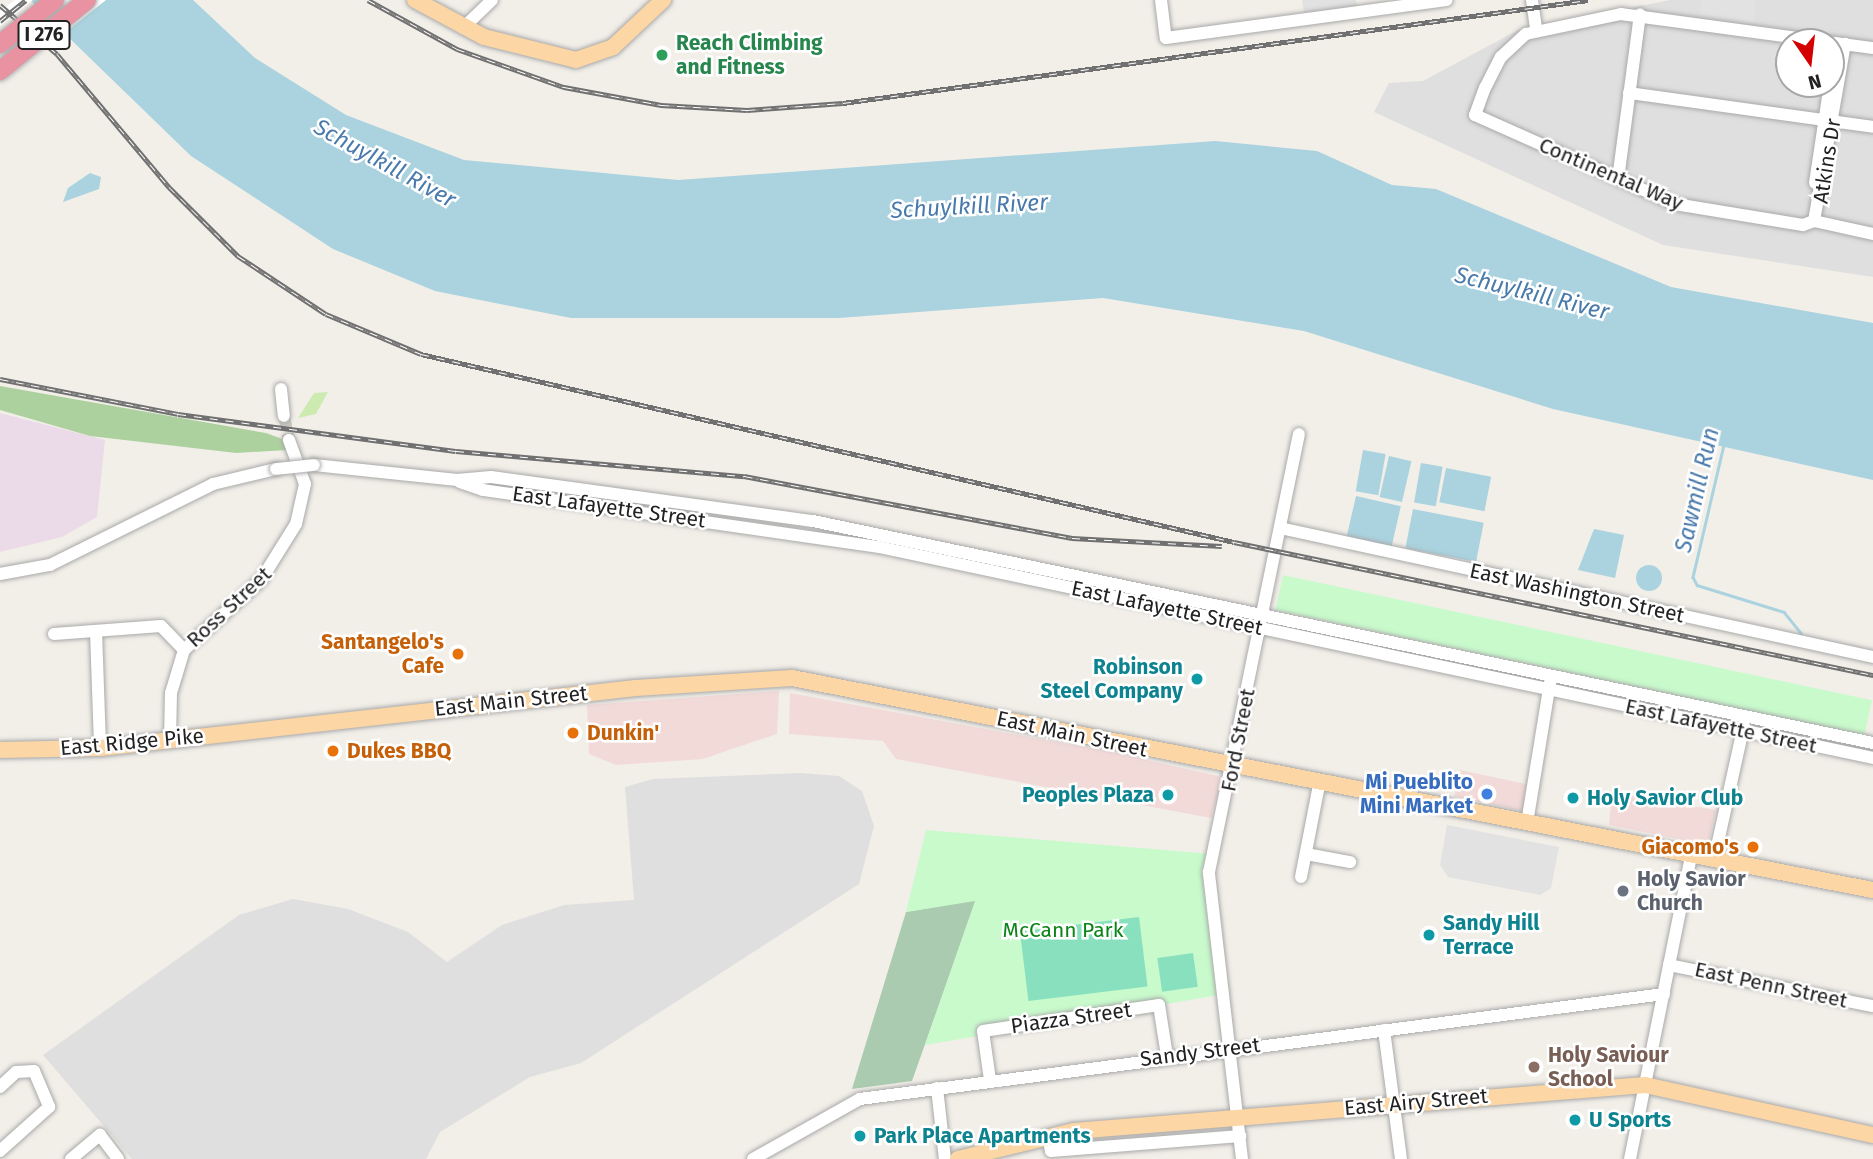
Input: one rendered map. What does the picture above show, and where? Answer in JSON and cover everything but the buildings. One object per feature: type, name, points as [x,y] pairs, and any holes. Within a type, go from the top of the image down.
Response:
[{"type":"highway","name":"I 276","points":[[0,44],[55,0]]},
{"type":"highway","name":"I 276","points":[[0,71],[87,0]]},
{"type":"main road","points":[[415,0],[463,28],[561,59],[592,57],[619,43],[663,0]]},
{"type":"main road","name":"East Main Street","points":[[264,729],[636,688],[792,678],[1320,785],[1873,890]]},
{"type":"main road","name":"East Ridge Pike","points":[[0,750],[100,748],[264,729]]},
{"type":"main road","name":"East Airy Street","points":[[958,1159],[1048,1136],[1394,1104],[1645,1085],[1873,1135]]},
{"type":"street","points":[[463,28],[492,0]]},
{"type":"street","points":[[1161,0],[1166,38],[1446,0]]},
{"type":"street","points":[[1532,0],[1536,30],[1640,14],[1775,33]]},
{"type":"street","points":[[1618,179],[1640,14]]},
{"type":"street","name":"Continental Way","points":[[1536,30],[1501,57],[1475,116],[1675,204],[1803,225],[1814,221],[1873,234]]},
{"type":"street","points":[[1845,44],[1873,48]]},
{"type":"street","points":[[1629,93],[1873,127]]},
{"type":"street","name":"Atkins Dr","points":[[1829,121],[1830,98]]},
{"type":"street","name":"Atkins Dr","points":[[1814,221],[1833,98]]},
{"type":"street","points":[[282,388],[284,416]]},
{"type":"street","name":"Ford Street","points":[[1242,1159],[1232,1047],[1209,872],[1233,767],[1299,434]]},
{"type":"street","name":"Ross Street","points":[[170,740],[172,693],[184,650],[261,580],[289,542],[306,496],[289,440]]},
{"type":"street","name":"East Lafayette Street","points":[[0,574],[50,565],[213,484],[276,469],[314,466],[457,480],[491,477],[813,521],[1742,732],[1873,758]]},
{"type":"street","name":"East Washington Street","points":[[1280,528],[1873,657]]},
{"type":"street","name":"East Lafayette Street","points":[[1262,621],[1552,674],[1873,743]]},
{"type":"street","points":[[54,634],[161,626],[184,650]]},
{"type":"street","points":[[96,631],[100,748]]},
{"type":"street","points":[[1527,823],[1552,674]]},
{"type":"street","points":[[1714,860],[1747,714]]},
{"type":"street","points":[[1301,877],[1320,785]]},
{"type":"street","points":[[1306,854],[1350,862]]},
{"type":"street","points":[[1630,1159],[1691,856]]},
{"type":"street","name":"East Penn Street","points":[[1669,965],[1873,1006]]},
{"type":"street","name":"Sandy Street","points":[[753,1159],[842,1103],[1232,1047],[1664,993]]},
{"type":"street","name":"Piazza Street","points":[[990,1080],[983,1031],[1159,1005],[1167,1056]]},
{"type":"street","points":[[1384,1030],[1401,1159]]},
{"type":"street","points":[[0,1087],[26,1068],[49,1096],[49,1107],[0,1151]]},
{"type":"street","points":[[937,1088],[945,1159]]},
{"type":"street","points":[[1208,1120],[1209,1138]]},
{"type":"street","points":[[71,1159],[100,1135],[118,1159]]},
{"type":"street","points":[[1048,1136],[1051,1152],[1240,1136]]},
{"type":"shaded area","points":[[1302,0],[1356,0],[1357,6],[1304,13]]},
{"type":"shaded area","points":[[1670,0],[1873,0],[1873,277],[1663,245],[1374,112],[1389,83],[1423,81],[1518,30]]},
{"type":"shaded area","points":[[1702,0],[1756,0],[1753,22],[1700,14]]},
{"type":"shaded area","points":[[0,413],[105,440],[97,517],[62,537],[0,552]]},
{"type":"shaded area","points":[[779,691],[777,734],[703,759],[616,765],[589,754],[587,705]]},
{"type":"shaded area","points":[[790,693],[1111,752],[1222,777],[1211,818],[896,759],[883,741],[789,734]]},
{"type":"shaded area","points":[[1460,770],[1528,785],[1523,811],[1454,796]]},
{"type":"shaded area","points":[[801,773],[839,776],[862,791],[874,826],[859,884],[581,1063],[530,1077],[440,1132],[426,1159],[132,1159],[43,1055],[239,915],[293,899],[348,909],[408,932],[447,962],[502,925],[564,905],[634,900],[625,787],[653,779]]},
{"type":"shaded area","points":[[1612,793],[1716,810],[1708,845],[1609,825]]},
{"type":"shaded area","points":[[1447,825],[1559,847],[1551,888],[1540,895],[1448,877],[1440,865]]},
{"type":"green space","points":[[0,386],[266,433],[285,440],[288,450],[236,453],[90,436],[0,410]]},
{"type":"green space","points":[[328,392],[316,414],[298,418],[314,393]]},
{"type":"green space","points":[[1283,575],[1872,700],[1864,735],[1276,610]]},
{"type":"green space","name":"McCann Park","points":[[926,830],[1212,854],[1225,994],[925,1045],[975,901],[906,912]]},
{"type":"green space","points":[[976,900],[912,1081],[852,1089],[906,912]]},
{"type":"green space","points":[[1139,917],[1148,986],[1028,1001],[1020,932]]},
{"type":"green space","points":[[1193,953],[1198,987],[1162,992],[1157,958]]},
{"type":"water","name":"Schuylkill River","points":[[30,0],[193,0],[255,58],[346,115],[464,160],[678,180],[1215,141],[1317,151],[1392,185],[1436,189],[1671,287],[1873,323],[1873,480],[1553,409],[1304,331],[1103,298],[839,318],[571,318],[435,291],[333,249],[191,156]]},
{"type":"water","points":[[90,173],[101,177],[99,189],[63,202],[68,188]]},
{"type":"water","points":[[1363,450],[1386,454],[1378,495],[1356,491]]},
{"type":"water","points":[[1389,456],[1411,461],[1402,502],[1380,497]]},
{"type":"water","points":[[1421,463],[1443,467],[1436,506],[1414,502]]},
{"type":"water","points":[[1446,468],[1491,477],[1484,511],[1439,502]]},
{"type":"water","points":[[1356,496],[1401,506],[1392,546],[1347,536]]},
{"type":"water","points":[[1413,509],[1484,523],[1476,562],[1405,548]]},
{"type":"water","points":[[1594,529],[1624,535],[1615,578],[1578,570]]},
{"type":"water","points":[[1649,565],[1658,569],[1662,578],[1658,587],[1649,591],[1640,587],[1636,578],[1640,569]]},
{"type":"pier","points":[[15,0],[33,0],[0,26],[0,11]]},
{"type":"pier","points":[[41,0],[106,0],[4,81],[0,32]]},
{"type":"waterway","name":"Sawmill Run","points":[[1724,445],[1693,577],[1697,585],[1784,612],[1801,633]]},
{"type":"tunnel","points":[[284,416],[289,440]]},
{"type":"railway","points":[[0,21],[26,0]]},
{"type":"railway","points":[[368,0],[457,49],[564,87],[661,105],[747,110],[843,103],[1588,0]]},
{"type":"railway","points":[[0,5],[57,54],[169,187],[238,256],[326,314],[421,354],[1234,542],[1873,675]]},
{"type":"railway","points":[[0,379],[178,414],[456,451],[744,476],[1072,538],[1222,546]]},
{"type":"place","name":"Reach Climbing and Fitness","points":[[662,55]]},
{"type":"place","name":"Santangelo's Cafe","points":[[458,654]]},
{"type":"place","name":"Robinson Steel Company","points":[[1197,679]]},
{"type":"place","name":"Dunkin'","points":[[573,733]]},
{"type":"place","name":"Dukes BBQ","points":[[333,751]]},
{"type":"place","name":"Mi Pueblito Mini Market","points":[[1487,794]]},
{"type":"place","name":"Peoples Plaza","points":[[1168,795]]},
{"type":"place","name":"Holy Savior Club","points":[[1573,798]]},
{"type":"place","name":"Giacomo's","points":[[1753,847]]},
{"type":"place","name":"Holy Savior Church","points":[[1623,891]]},
{"type":"place","name":"Sandy Hill Terrace","points":[[1429,935]]},
{"type":"place","name":"Holy Saviour School","points":[[1534,1067]]},
{"type":"place","name":"U Sports","points":[[1575,1120]]},
{"type":"place","name":"Park Place Apartments","points":[[860,1136]]}]
